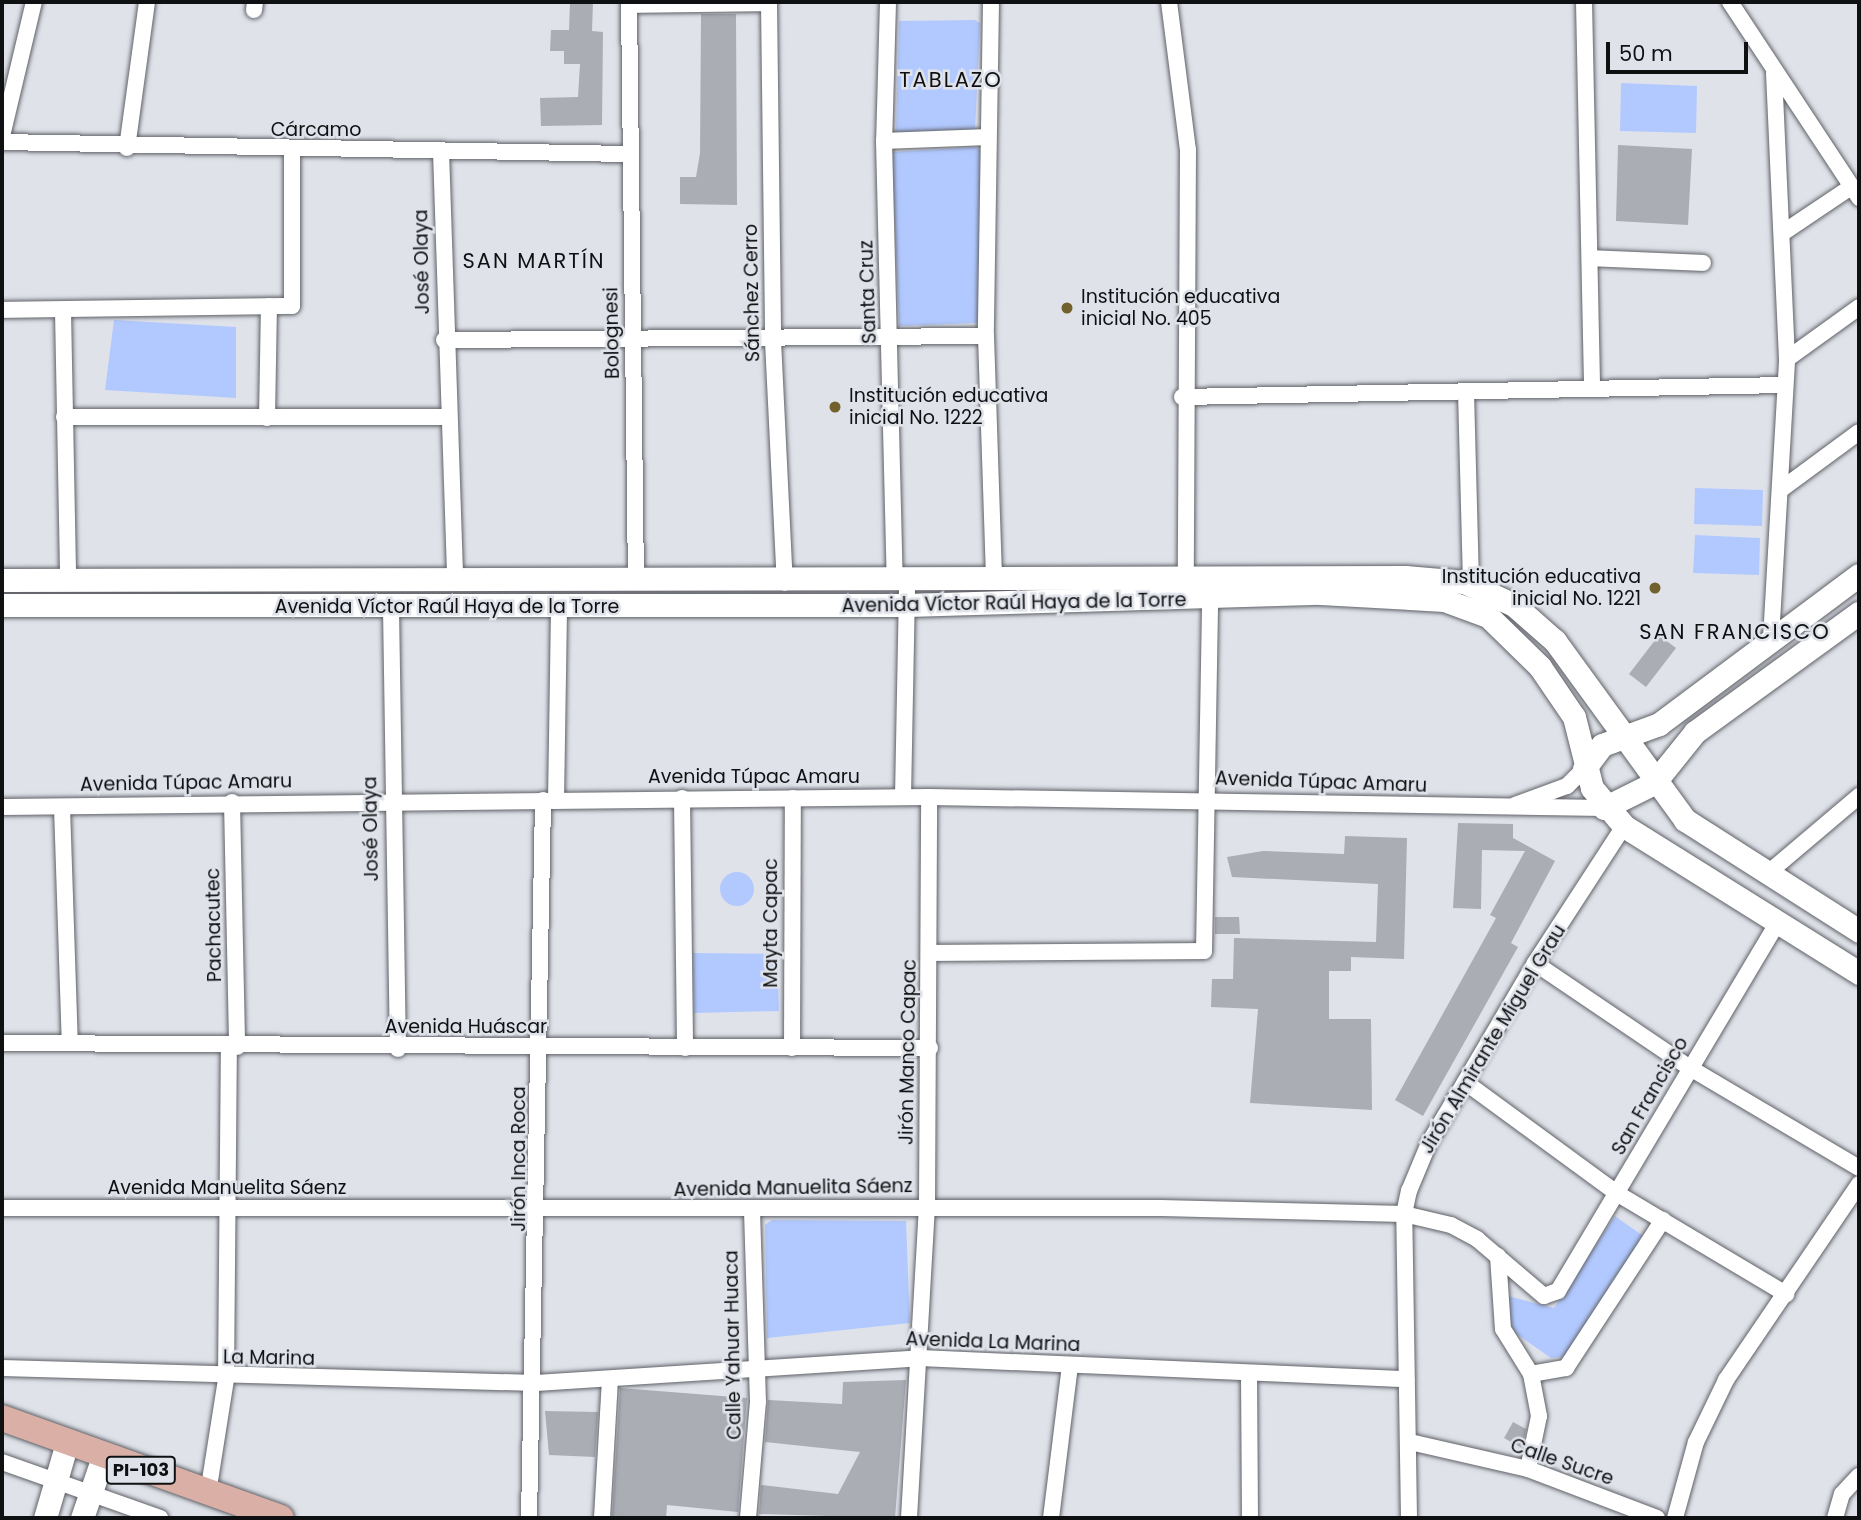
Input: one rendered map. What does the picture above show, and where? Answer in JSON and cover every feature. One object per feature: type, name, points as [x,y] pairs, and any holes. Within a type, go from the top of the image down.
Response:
[{"type":"main road","points":[[1584,769],[1602,745],[1628,740],[1659,724],[1859,575]]},
{"type":"main road","name":"Avenida Víctor Raúl Haya de la Torre","points":[[2,580],[636,580],[785,583],[994,578],[1405,577],[1471,584],[1514,605],[1555,641],[1628,740],[1654,783],[1685,820],[1859,931]]},
{"type":"main road","name":"Avenida Víctor Raúl Haya de la Torre","points":[[2,605],[559,608],[1210,601],[1320,593],[1413,596],[1468,607],[1507,631],[1562,696],[1574,717],[1584,769],[1604,807],[1624,826],[1859,973]]},
{"type":"main road","points":[[1604,807],[1654,783],[1695,732],[1859,613]]},
{"type":"main road","name":"PI-103","points":[[2,1418],[208,1493],[238,1511],[281,1518]]},
{"type":"main road","points":[[45,1518],[67,1443]]},
{"type":"main road","points":[[82,1518],[103,1457]]},
{"type":"street","points":[[2,136],[34,2]]},
{"type":"street","points":[[127,148],[147,2]]},
{"type":"street","name":"Santa Cruz","points":[[888,2],[884,141],[901,581],[907,605],[903,797]]},
{"type":"street","points":[[991,2],[986,335],[994,578]]},
{"type":"street","points":[[1169,2],[1188,150],[1182,397],[1186,577]]},
{"type":"street","points":[[1584,2],[1592,387]]},
{"type":"street","points":[[1730,2],[1774,74],[1855,192],[1784,232]]},
{"type":"street","points":[[629,3],[769,3]]},
{"type":"street","name":"Bolognesi","points":[[629,3],[636,580]]},
{"type":"street","name":"Sánchez Cerro","points":[[769,3],[773,341],[785,583]]},
{"type":"street","points":[[1771,639],[1783,488],[1787,359],[1784,232],[1774,74]]},
{"type":"street","points":[[884,141],[988,137]]},
{"type":"street","name":"Cárcamo","points":[[2,142],[127,148],[629,154]]},
{"type":"street","points":[[2,310],[292,306],[292,151]]},
{"type":"street","name":"José Olaya","points":[[442,151],[444,340],[455,582]]},
{"type":"street","points":[[1590,258],[1703,263]]},
{"type":"street","points":[[267,418],[269,306]]},
{"type":"street","points":[[1787,359],[1859,307]]},
{"type":"street","points":[[63,311],[68,581]]},
{"type":"street","points":[[444,340],[633,337],[773,341],[891,340],[986,335]]},
{"type":"street","points":[[1182,397],[1592,387],[1785,386]]},
{"type":"street","points":[[1466,392],[1471,584]]},
{"type":"street","points":[[64,417],[447,417]]},
{"type":"street","points":[[1783,488],[1859,432]]},
{"type":"street","points":[[931,953],[1204,951],[1210,601]]},
{"type":"street","name":"José Olaya","points":[[391,608],[391,802],[398,1049]]},
{"type":"street","name":"Jirón Inca Roca","points":[[529,1518],[536,1383],[540,1048],[559,608]]},
{"type":"street","name":"Avenida Túpac Amaru","points":[[1506,808],[1567,786],[1584,769]]},
{"type":"street","points":[[1767,874],[1859,796]]},
{"type":"street","name":"Mayta Capac","points":[[792,1048],[793,797]]},
{"type":"street","name":"Avenida Túpac Amaru","points":[[2,807],[232,802],[929,797],[1208,800],[1506,808],[1604,807]]},
{"type":"street","name":"Jirón Manco Capac","points":[[909,1518],[927,1207],[931,953],[929,797]]},
{"type":"street","points":[[682,798],[685,1048]]},
{"type":"street","name":"Pachacutec","points":[[208,1493],[226,1379],[232,1210],[232,802]]},
{"type":"street","points":[[62,807],[70,1042]]},
{"type":"street","name":"Jirón Almirante Miguel Grau","points":[[1409,1518],[1410,1441],[1404,1214],[1418,1166],[1535,963],[1624,826]]},
{"type":"street","name":"San Francisco","points":[[1558,1291],[1779,921]]},
{"type":"street","points":[[1535,963],[1690,1068],[1859,1168]]},
{"type":"street","name":"Avenida Huáscar","points":[[2,1043],[398,1049],[930,1048]]},
{"type":"street","points":[[1465,1082],[1618,1194],[1786,1294]]},
{"type":"street","points":[[1675,1518],[1708,1415],[1859,1184]]},
{"type":"street","name":"Avenida Manuelita Sáenz","points":[[2,1208],[752,1212],[927,1207],[1404,1214],[1451,1225],[1498,1256],[1531,1290],[1544,1296],[1558,1291]]},
{"type":"street","name":"Calle Yahuar Huaca","points":[[748,1518],[757,1373],[752,1212]]},
{"type":"street","points":[[1531,1374],[1572,1362],[1664,1220]]},
{"type":"street","points":[[1498,1256],[1503,1329],[1531,1374],[1539,1416],[1528,1469]]},
{"type":"street","name":"Avenida La Marina","points":[[536,1383],[757,1373],[920,1358],[1249,1376],[1407,1379]]},
{"type":"street","points":[[1051,1518],[1070,1366]]},
{"type":"street","name":"La Marina","points":[[2,1368],[226,1379],[536,1383]]},
{"type":"street","points":[[1249,1376],[1250,1518]]},
{"type":"street","points":[[601,1518],[610,1380]]},
{"type":"street","name":"Calle Sucre","points":[[1410,1441],[1528,1469],[1657,1518]]},
{"type":"street","points":[[2,1462],[160,1518]]},
{"type":"street","points":[[1835,1518],[1842,1494],[1859,1476]]},
{"type":"shaded area","points":[[975,20],[980,23],[975,131],[896,132],[899,21]]},
{"type":"shaded area","points":[[1621,83],[1697,86],[1696,133],[1620,131]]},
{"type":"shaded area","points":[[975,147],[981,151],[978,323],[899,326],[892,152]]},
{"type":"shaded area","points":[[114,320],[236,327],[236,398],[105,390]]},
{"type":"shaded area","points":[[1695,488],[1763,490],[1762,526],[1694,524]]},
{"type":"shaded area","points":[[1695,535],[1760,538],[1759,575],[1693,573]]},
{"type":"shaded area","points":[[737,872],[749,877],[754,889],[749,901],[737,906],[725,901],[720,889],[725,877]]},
{"type":"shaded area","points":[[693,953],[777,954],[779,1011],[694,1013]]},
{"type":"shaded area","points":[[1615,1216],[1646,1238],[1571,1356],[1551,1358],[1508,1328],[1508,1296],[1554,1308]]},
{"type":"shaded area","points":[[772,1220],[906,1221],[910,1323],[767,1338],[765,1225]]},
{"type":"building","points":[[570,2],[593,2],[592,31],[603,32],[602,125],[541,126],[540,98],[578,97],[580,64],[564,64],[564,51],[550,51],[551,30],[569,30]]},
{"type":"building","points":[[701,14],[736,14],[737,205],[680,204],[680,177],[696,177],[700,153]]},
{"type":"building","points":[[1618,145],[1692,149],[1688,225],[1616,221]]},
{"type":"building","points":[[1659,635],[1676,648],[1646,687],[1629,674]]},
{"type":"building","points":[[1458,823],[1513,824],[1513,838],[1555,861],[1511,943],[1518,947],[1423,1116],[1395,1100],[1496,918],[1490,915],[1525,851],[1482,850],[1481,909],[1453,908]]},
{"type":"building","points":[[1345,836],[1407,838],[1404,959],[1351,957],[1351,971],[1329,971],[1329,1019],[1371,1019],[1372,1110],[1250,1103],[1258,1009],[1211,1007],[1212,979],[1233,979],[1234,938],[1376,942],[1378,884],[1232,877],[1227,857],[1263,851],[1344,854]]},
{"type":"building","points":[[1215,917],[1239,917],[1240,934],[1215,934]]},
{"type":"building","points":[[906,1380],[895,1518],[759,1514],[761,1485],[838,1494],[860,1452],[765,1442],[768,1400],[842,1404],[843,1382]]},
{"type":"building","points":[[620,1388],[747,1398],[738,1512],[667,1505],[666,1518],[612,1518]]},
{"type":"building","points":[[545,1411],[598,1412],[595,1457],[549,1455]]},
{"type":"building","points":[[1513,1422],[1526,1429],[1522,1448],[1504,1438]]},
{"type":"place","name":"Institución educativa inicial No. 405","points":[[1067,308]]},
{"type":"place","name":"Institución educativa inicial No. 1222","points":[[835,407]]},
{"type":"place","name":"Institución educativa inicial No. 1221","points":[[1655,588]]},
{"type":"district","name":"TABLAZO","points":[[951,80]]},
{"type":"district","name":"SAN MARTÍN","points":[[534,261]]},
{"type":"district","name":"SAN FRANCISCO","points":[[1735,632]]}]
